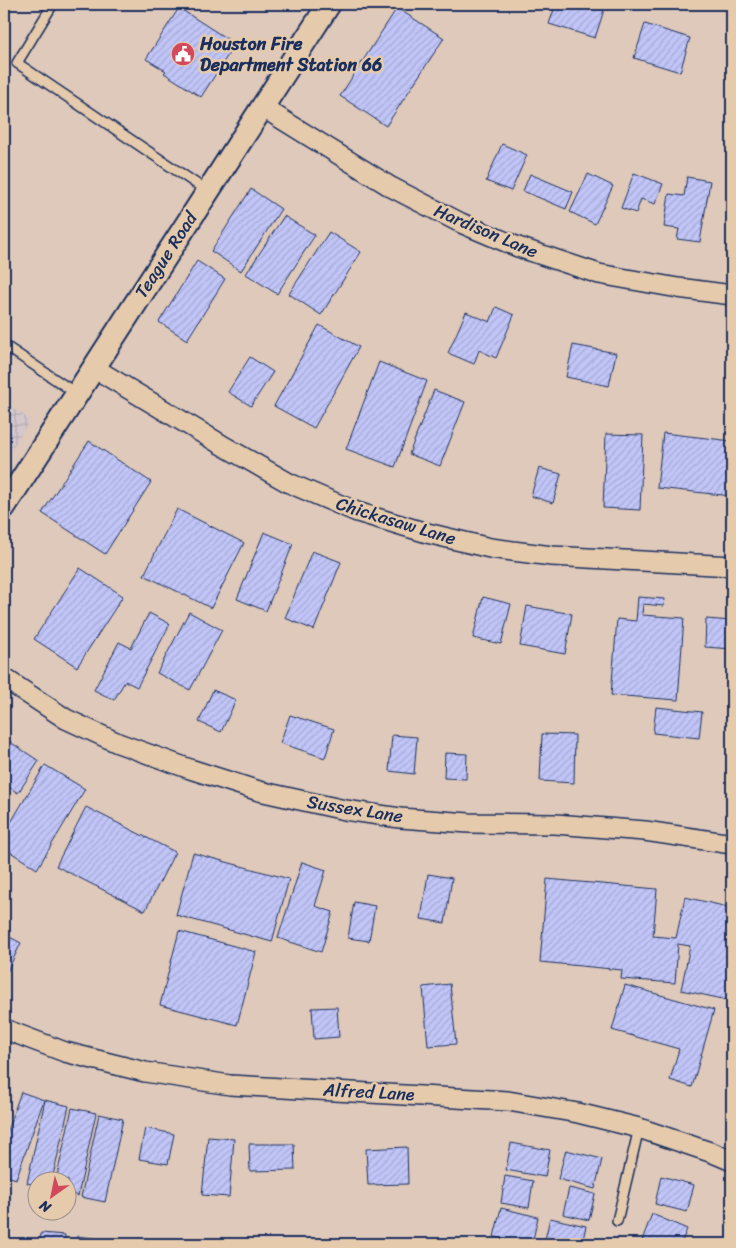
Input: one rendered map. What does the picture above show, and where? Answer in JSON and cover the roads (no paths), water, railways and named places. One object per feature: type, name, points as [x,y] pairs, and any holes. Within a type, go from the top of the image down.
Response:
[{"type":"street","name":"Teague Road","points":[[4,507],[329,4]]},
{"type":"street","name":"Hardison Lane","points":[[262,106],[390,187],[461,223],[518,247],[599,274],[678,288],[732,295]]},
{"type":"street","name":"Chickasaw Lane","points":[[94,368],[289,483],[357,512],[427,533],[490,548],[552,556],[732,566]]},
{"type":"street","name":"Sussex Lane","points":[[4,678],[66,718],[118,743],[259,791],[345,810],[400,818],[469,824],[555,824],[645,831],[732,844]]},
{"type":"street","name":"Alfred Lane","points":[[4,1029],[65,1052],[145,1072],[230,1085],[508,1100],[578,1113],[639,1128],[713,1152],[732,1161]]},
{"type":"lane","points":[[53,4],[16,63],[208,191]]},
{"type":"lane","points":[[4,345],[77,394]]},
{"type":"lane","points":[[617,1221],[639,1128]]},
{"type":"place","name":"Houston Fire Department Station 66","points":[[183,54]]}]
